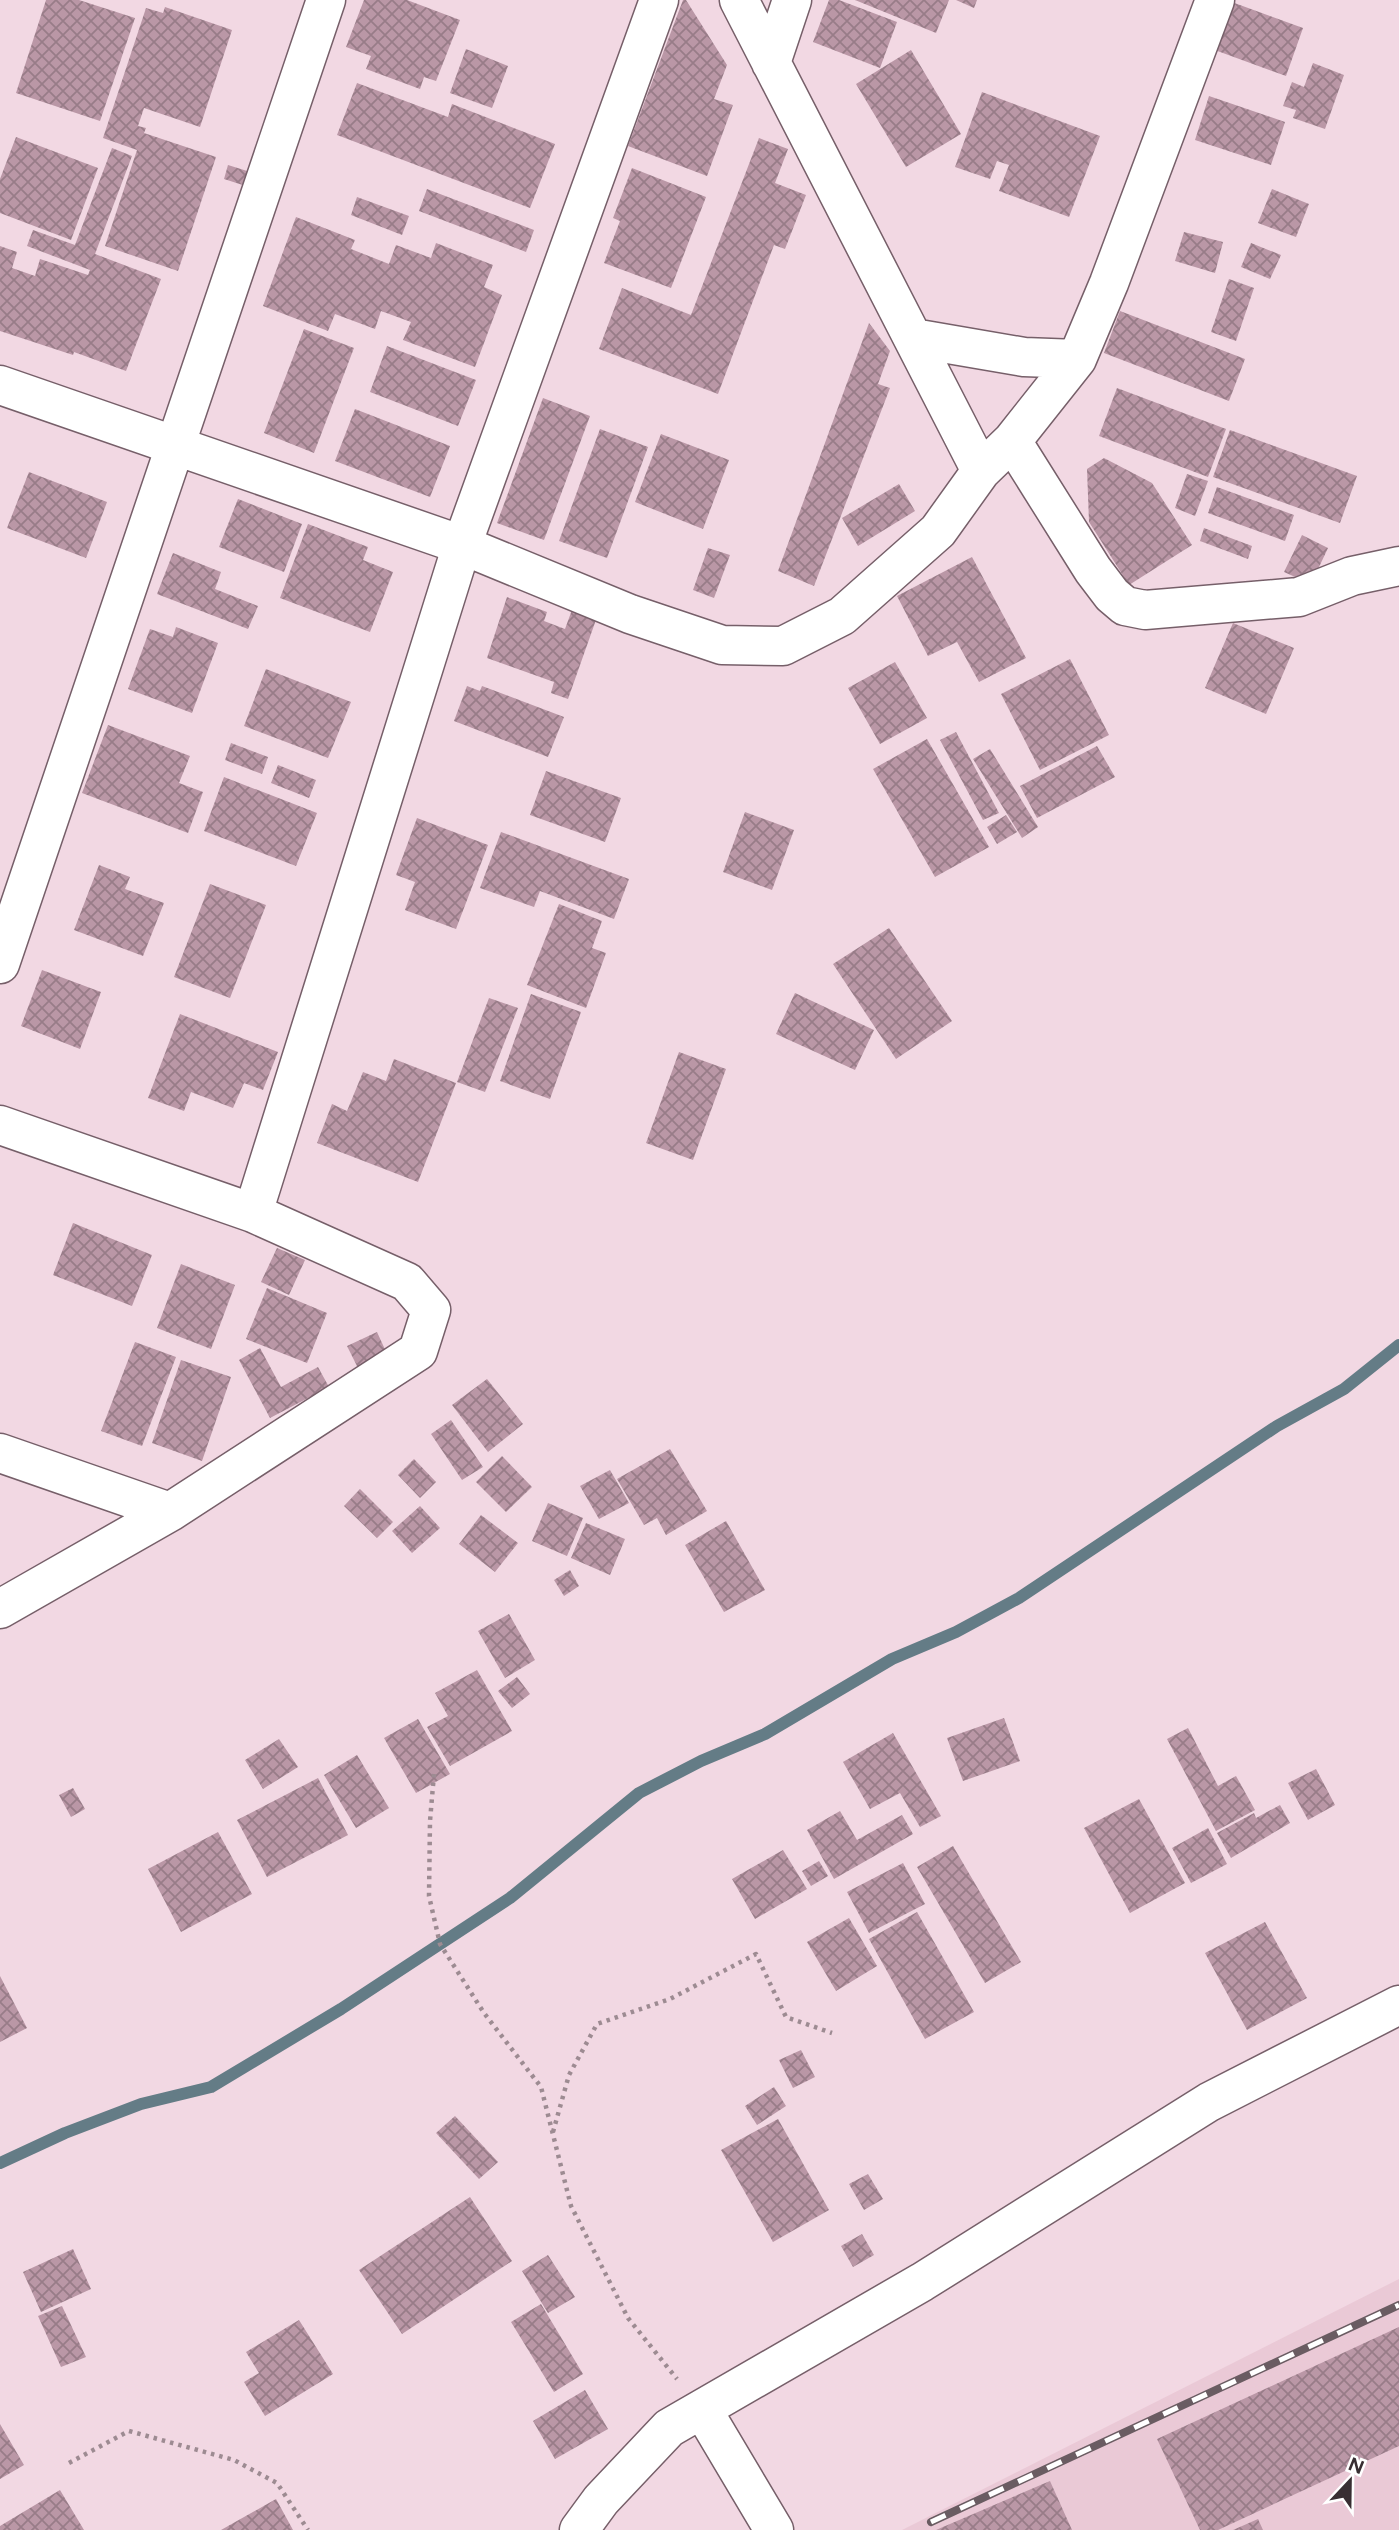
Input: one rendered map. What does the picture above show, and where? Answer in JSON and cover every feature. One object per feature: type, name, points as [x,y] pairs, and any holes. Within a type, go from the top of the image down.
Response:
[{"type":"street","points":[[0,964],[326,0]]},
{"type":"street","points":[[253,1213],[462,545],[659,0]]},
{"type":"street","points":[[739,0],[981,471]]},
{"type":"street","points":[[771,63],[792,0]]},
{"type":"street","points":[[0,385],[462,545],[630,614],[722,645],[783,646],[842,616],[938,531],[981,471],[1012,441],[1077,359],[1109,283],[1215,0]]},
{"type":"street","points":[[913,338],[1024,357],[1077,359]]},
{"type":"street","points":[[1012,441],[1093,570],[1112,596],[1125,606],[1145,610],[1298,597],[1352,576],[1399,566]]},
{"type":"street","points":[[0,1125],[253,1213],[407,1282],[431,1310],[418,1351],[170,1512],[0,1609]]},
{"type":"street","points":[[0,1453],[170,1512]]},
{"type":"street","points":[[579,2530],[601,2500],[669,2428],[922,2282],[1209,2102],[1399,2005]]},
{"type":"street","points":[[702,2409],[774,2530]]},
{"type":"path","points":[[434,1774],[429,1896],[440,1944],[484,2013],[541,2087],[571,2206],[628,2318],[702,2409]]},
{"type":"path","points":[[552,2133],[569,2075],[597,2024],[670,1999],[757,1954],[786,2017],[832,2033]]},
{"type":"path","points":[[69,2463],[129,2431],[234,2460],[277,2483],[308,2530]]},
{"type":"shaded area","points":[[1399,2279],[1399,2530],[902,2530]]},
{"type":"building","points":[[46,0],[79,0],[135,18],[100,121],[16,93]]},
{"type":"building","points":[[364,0],[407,0],[460,20],[436,81],[424,77],[420,89],[366,69],[371,56],[346,47]]},
{"type":"building","points":[[683,0],[686,0],[727,65],[714,99],[733,105],[707,176],[628,146]]},
{"type":"building","points":[[829,0],[839,0],[897,22],[880,68],[813,42]]},
{"type":"building","points":[[855,0],[949,0],[936,33]]},
{"type":"building","points":[[956,0],[977,0],[974,8]]},
{"type":"building","points":[[1229,1],[1303,28],[1286,76],[1212,49]]},
{"type":"building","points":[[165,7],[232,30],[200,127],[144,108],[138,126],[146,128],[144,133],[216,157],[178,271],[105,246],[137,150],[103,138],[146,8],[163,13]]},
{"type":"building","points":[[466,49],[508,66],[492,108],[450,93]]},
{"type":"building","points":[[911,50],[961,134],[906,167],[856,84]]},
{"type":"building","points":[[1313,63],[1344,75],[1325,129],[1293,118],[1296,110],[1283,106],[1292,82],[1304,87]]},
{"type":"building","points":[[357,83],[448,117],[452,104],[555,144],[530,208],[337,135]]},
{"type":"building","points":[[982,92],[1100,136],[1069,217],[999,191],[1009,165],[997,161],[990,179],[955,167]]},
{"type":"building","points":[[1209,96],[1285,122],[1271,165],[1195,140]]},
{"type":"building","points":[[16,137],[98,168],[71,240],[0,213],[0,179]]},
{"type":"building","points":[[759,138],[788,149],[775,183],[806,195],[785,249],[774,245],[718,394],[599,349],[622,288],[691,315]]},
{"type":"building","points":[[112,148],[132,156],[95,254],[161,279],[126,371],[74,352],[73,355],[0,331],[0,246],[17,252],[12,268],[35,276],[40,259],[88,275],[90,270],[27,246],[33,230],[75,245]]},
{"type":"building","points":[[228,165],[257,174],[252,188],[224,179]]},
{"type":"building","points":[[632,168],[706,197],[671,288],[604,263],[620,221],[613,218]]},
{"type":"building","points":[[427,189],[534,230],[526,252],[419,211]]},
{"type":"building","points":[[1272,189],[1309,204],[1296,237],[1258,223]]},
{"type":"building","points":[[357,197],[409,216],[402,235],[351,215]]},
{"type":"building","points":[[296,217],[355,240],[351,249],[389,264],[396,245],[431,258],[436,243],[493,265],[484,287],[502,295],[475,367],[403,340],[411,322],[381,311],[375,329],[335,314],[328,331],[263,306]]},
{"type":"building","points":[[1184,232],[1223,242],[1215,273],[1175,261]]},
{"type":"building","points":[[1251,243],[1281,255],[1270,279],[1241,267]]},
{"type":"building","points":[[1229,279],[1254,288],[1236,341],[1211,332]]},
{"type":"building","points":[[1120,311],[1245,359],[1229,401],[1104,353]]},
{"type":"building","points":[[869,323],[890,351],[878,384],[890,388],[814,586],[778,571]]},
{"type":"building","points":[[304,329],[354,348],[314,453],[264,433]]},
{"type":"building","points":[[387,346],[476,380],[458,426],[370,392]]},
{"type":"building","points":[[1117,388],[1226,429],[1208,477],[1099,436]]},
{"type":"building","points":[[543,398],[590,416],[544,540],[497,523]]},
{"type":"building","points":[[355,409],[450,446],[430,497],[335,461]]},
{"type":"building","points":[[600,429],[648,447],[607,558],[559,541]]},
{"type":"building","points":[[1230,430],[1357,476],[1340,523],[1213,477]]},
{"type":"building","points":[[661,434],[729,460],[703,529],[635,502]]},
{"type":"building","points":[[1104,458],[1152,483],[1192,545],[1129,585],[1089,522],[1087,469]]},
{"type":"building","points":[[29,472],[107,502],[86,558],[7,528]]},
{"type":"building","points":[[1187,474],[1208,481],[1195,516],[1175,508]]},
{"type":"building","points":[[899,484],[915,511],[858,546],[842,518]]},
{"type":"building","points":[[1217,487],[1294,515],[1285,541],[1208,513]]},
{"type":"building","points":[[238,499],[302,524],[284,572],[219,547]]},
{"type":"building","points":[[308,524],[368,547],[363,560],[393,572],[370,632],[280,598]]},
{"type":"building","points":[[1204,528],[1252,546],[1248,559],[1200,541]]},
{"type":"building","points":[[1302,535],[1328,548],[1311,584],[1284,572]]},
{"type":"building","points":[[708,548],[730,555],[714,598],[693,590]]},
{"type":"building","points":[[173,553],[221,572],[215,589],[258,606],[248,629],[157,594]]},
{"type":"building","points":[[972,557],[1026,658],[979,682],[957,642],[928,656],[897,596]]},
{"type":"building","points":[[507,597],[547,612],[544,621],[565,629],[573,607],[597,617],[568,699],[551,693],[554,682],[487,658]]},
{"type":"building","points":[[1233,623],[1294,648],[1266,714],[1205,688]]},
{"type":"building","points":[[176,627],[218,643],[192,713],[128,689],[150,629],[173,637]]},
{"type":"building","points":[[1070,659],[1109,735],[1040,770],[1001,694]]},
{"type":"building","points":[[895,662],[927,718],[880,744],[848,688]]},
{"type":"building","points":[[266,669],[351,702],[328,758],[244,726]]},
{"type":"building","points":[[467,686],[480,691],[482,686],[564,717],[548,757],[454,721]]},
{"type":"building","points":[[108,725],[190,756],[179,783],[203,792],[188,833],[82,793]]},
{"type":"building","points":[[956,732],[999,813],[983,820],[940,740]]},
{"type":"building","points":[[927,739],[989,847],[935,877],[873,769]]},
{"type":"building","points":[[231,743],[268,757],[262,774],[225,760]]},
{"type":"building","points":[[1097,746],[1115,777],[1037,818],[1020,786]]},
{"type":"building","points":[[990,749],[1038,827],[1022,838],[973,759]]},
{"type":"building","points":[[278,765],[316,780],[309,798],[271,783]]},
{"type":"building","points":[[546,771],[621,798],[605,842],[530,815]]},
{"type":"building","points":[[224,777],[317,813],[296,866],[204,831]]},
{"type":"building","points":[[745,812],[794,830],[772,890],[723,872]]},
{"type":"building","points":[[1006,815],[1017,832],[997,844],[987,827]]},
{"type":"building","points":[[417,818],[488,845],[456,929],[405,910],[415,882],[396,875]]},
{"type":"building","points":[[501,832],[629,879],[614,919],[540,891],[534,907],[480,888]]},
{"type":"building","points":[[99,865],[130,877],[125,889],[164,903],[143,956],[74,930]]},
{"type":"building","points":[[210,884],[266,905],[230,998],[174,977]]},
{"type":"building","points":[[559,904],[602,921],[592,948],[606,953],[586,1008],[527,985]]},
{"type":"building","points":[[889,928],[952,1021],[896,1059],[833,964]]},
{"type":"building","points":[[42,970],[101,992],[80,1049],[21,1026]]},
{"type":"building","points":[[795,993],[874,1030],[855,1070],[776,1034]]},
{"type":"building","points":[[531,994],[581,1012],[550,1099],[500,1081]]},
{"type":"building","points":[[489,998],[518,1008],[485,1092],[457,1082]]},
{"type":"building","points":[[180,1014],[278,1052],[263,1090],[244,1083],[233,1108],[191,1092],[184,1111],[148,1098]]},
{"type":"building","points":[[679,1052],[726,1069],[693,1160],[646,1143]]},
{"type":"building","points":[[394,1059],[456,1083],[418,1182],[317,1143],[332,1104],[347,1111],[363,1072],[386,1081]]},
{"type":"building","points":[[73,1223],[152,1255],[132,1306],[53,1275]]},
{"type":"building","points":[[277,1248],[305,1260],[289,1295],[261,1282]]},
{"type":"building","points":[[181,1264],[235,1285],[211,1349],[157,1328]]},
{"type":"building","points":[[267,1288],[327,1313],[307,1363],[246,1339]]},
{"type":"building","points":[[377,1332],[388,1356],[359,1370],[347,1346]]},
{"type":"building","points":[[135,1342],[176,1357],[142,1446],[101,1431]]},
{"type":"building","points":[[260,1348],[281,1387],[318,1367],[329,1387],[270,1418],[239,1360]]},
{"type":"building","points":[[181,1360],[231,1377],[202,1461],[152,1443]]},
{"type":"building","points":[[487,1379],[523,1424],[488,1452],[452,1405]]},
{"type":"building","points":[[451,1420],[483,1467],[462,1480],[431,1434]]},
{"type":"building","points":[[670,1449],[707,1511],[666,1535],[657,1518],[644,1525],[617,1479]]},
{"type":"building","points":[[502,1456],[532,1487],[506,1512],[476,1482]]},
{"type":"building","points":[[414,1459],[436,1482],[420,1498],[398,1475]]},
{"type":"building","points":[[610,1470],[629,1503],[599,1519],[580,1486]]},
{"type":"building","points":[[360,1489],[393,1522],[377,1538],[344,1506]]},
{"type":"building","points":[[548,1503],[583,1518],[567,1556],[532,1541]]},
{"type":"building","points":[[420,1506],[440,1528],[412,1553],[392,1531]]},
{"type":"building","points":[[481,1515],[518,1543],[495,1572],[459,1544]]},
{"type":"building","points":[[726,1521],[765,1590],[724,1612],[685,1545]]},
{"type":"building","points":[[586,1523],[625,1539],[610,1575],[571,1558]]},
{"type":"building","points":[[570,1570],[579,1586],[564,1596],[554,1580]]},
{"type":"building","points":[[509,1614],[535,1660],[505,1678],[478,1631]]},
{"type":"building","points":[[477,1670],[512,1731],[450,1766],[427,1727],[448,1716],[435,1693]]},
{"type":"building","points":[[517,1677],[530,1694],[512,1708],[498,1691]]},
{"type":"building","points":[[1004,1718],[1020,1761],[963,1781],[947,1738]]},
{"type":"building","points":[[418,1719],[450,1774],[416,1793],[384,1738]]},
{"type":"building","points":[[1188,1728],[1218,1786],[1236,1776],[1255,1810],[1216,1831],[1167,1739]]},
{"type":"building","points":[[893,1733],[941,1816],[920,1827],[900,1793],[870,1809],[843,1762]]},
{"type":"building","points":[[279,1739],[298,1767],[263,1789],[245,1760]]},
{"type":"building","points":[[357,1755],[389,1808],[356,1828],[324,1775]]},
{"type":"building","points":[[1316,1769],[1335,1805],[1308,1820],[1288,1783]]},
{"type":"building","points":[[318,1778],[348,1835],[267,1877],[237,1820]]},
{"type":"building","points":[[73,1788],[85,1809],[71,1817],[59,1795]]},
{"type":"building","points":[[1139,1799],[1185,1883],[1130,1913],[1084,1828]]},
{"type":"building","points":[[1280,1805],[1290,1823],[1231,1858],[1217,1833],[1254,1813],[1256,1818]]},
{"type":"building","points":[[840,1811],[857,1840],[902,1815],[913,1834],[834,1879],[807,1830]]},
{"type":"building","points":[[1208,1828],[1227,1864],[1191,1883],[1172,1848]]},
{"type":"building","points":[[218,1832],[252,1894],[181,1932],[148,1869]]},
{"type":"building","points":[[953,1846],[1021,1962],[985,1983],[917,1867]]},
{"type":"building","points":[[783,1850],[807,1889],[755,1919],[732,1879]]},
{"type":"building","points":[[819,1861],[828,1876],[811,1886],[802,1871]]},
{"type":"building","points":[[903,1863],[925,1904],[869,1933],[847,1892]]},
{"type":"building","points":[[917,1912],[974,2012],[925,2039],[869,1939]]},
{"type":"building","points":[[849,1918],[877,1966],[836,1991],[807,1942]]},
{"type":"building","points":[[1265,1922],[1307,1998],[1247,2030],[1205,1953]]},
{"type":"building","points":[[0,1976],[27,2028],[0,2042]]},
{"type":"building","points":[[801,2050],[815,2077],[793,2088],[779,2060]]},
{"type":"building","points":[[774,2087],[786,2106],[757,2125],[745,2106]]},
{"type":"building","points":[[455,2116],[498,2162],[479,2179],[436,2133]]},
{"type":"building","points":[[778,2119],[829,2210],[773,2242],[721,2150]]},
{"type":"building","points":[[868,2174],[883,2199],[864,2210],[849,2184]]},
{"type":"building","points":[[470,2197],[512,2261],[402,2334],[359,2270]]},
{"type":"building","points":[[862,2234],[874,2255],[853,2267],[841,2246]]},
{"type":"building","points":[[73,2249],[91,2289],[41,2312],[23,2272]]},
{"type":"building","points":[[548,2255],[575,2297],[548,2313],[522,2271]]},
{"type":"building","points":[[541,2304],[583,2374],[554,2392],[511,2322]]},
{"type":"building","points":[[62,2306],[86,2357],[61,2367],[38,2316]]},
{"type":"building","points":[[299,2320],[333,2374],[265,2416],[244,2382],[259,2373],[246,2352]]},
{"type":"building","points":[[1399,2327],[1399,2446],[1218,2530],[1200,2530],[1157,2439]]},
{"type":"building","points":[[585,2390],[608,2429],[555,2459],[533,2421]]},
{"type":"building","points":[[0,2424],[24,2465],[0,2479]]},
{"type":"building","points":[[1050,2481],[1072,2530],[936,2530]]},
{"type":"building","points":[[60,2490],[84,2530],[0,2530],[0,2526]]},
{"type":"building","points":[[276,2499],[293,2530],[221,2530]]},
{"type":"building","points":[[1258,2519],[1263,2530],[1233,2530]]},
{"type":"waterway","points":[[0,2163],[65,2133],[141,2104],[211,2087],[341,2009],[510,1898],[639,1793],[701,1761],[765,1734],[892,1659],[956,1632],[1019,1598],[1277,1426],[1344,1389],[1399,1345]]},
{"type":"railway","points":[[931,2522],[1399,2305]]}]
